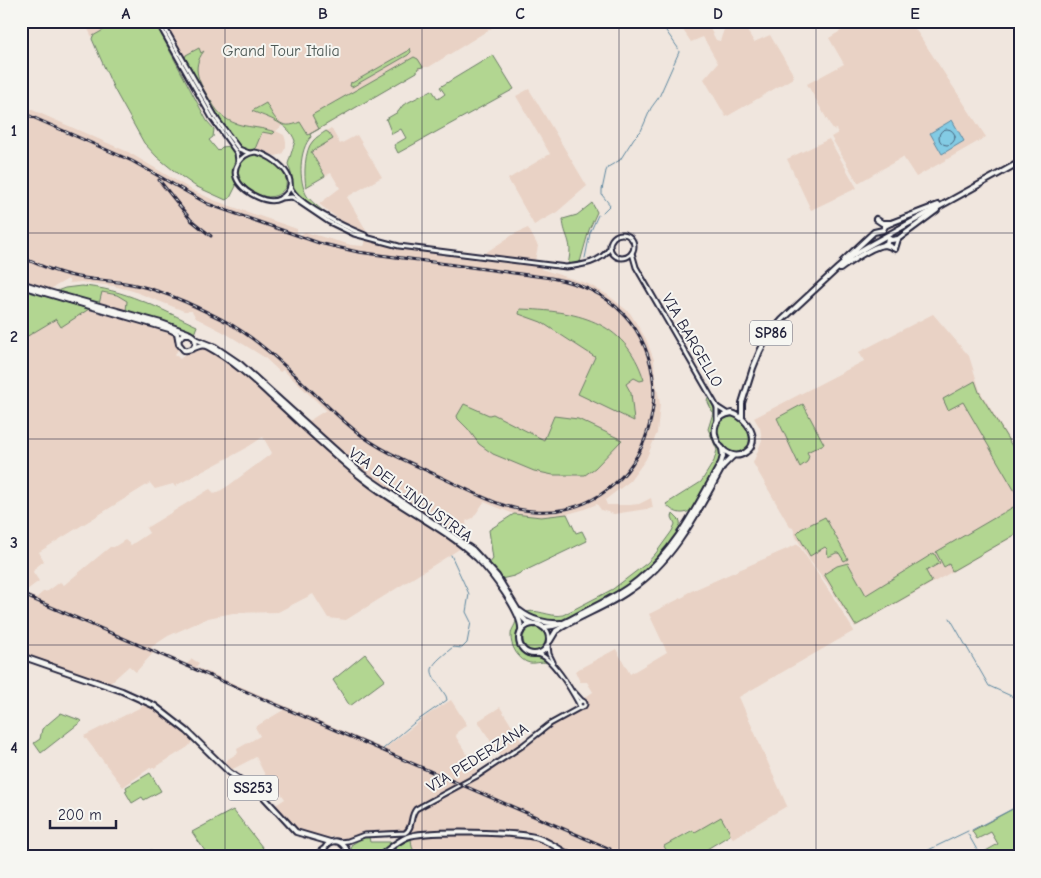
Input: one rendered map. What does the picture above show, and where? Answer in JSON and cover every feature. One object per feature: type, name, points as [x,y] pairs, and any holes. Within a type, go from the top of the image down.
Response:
[{"type":"main road","points":[[157,21],[212,118],[236,150],[238,161],[235,174],[237,180],[242,187],[264,200],[274,201],[292,197],[339,227],[354,234],[426,250],[557,266],[579,266],[600,258],[615,257],[625,258],[636,267]]},
{"type":"main road","points":[[161,21],[218,121],[239,149],[249,153]]},
{"type":"main road","points":[[238,161],[249,153],[255,152],[263,154],[284,168],[289,176],[289,185],[281,198]]},
{"type":"main road","name":"SP86","points":[[742,417],[742,403],[756,360],[768,336],[782,320],[825,280],[853,255],[1020,162]]},
{"type":"main road","points":[[289,185],[295,196],[325,216],[377,240]]},
{"type":"main road","points":[[825,280],[849,254],[874,232],[883,230],[885,226],[891,223],[947,202]]},
{"type":"main road","points":[[825,280],[852,261],[887,243],[888,238],[898,239],[947,202]]},
{"type":"main road","points":[[874,232],[876,218],[882,223],[891,223]]},
{"type":"main road","points":[[615,257],[610,248],[610,243],[615,236],[626,235],[634,243],[632,253],[636,267]]},
{"type":"main road","points":[[883,245],[888,245],[895,249],[898,239]]},
{"type":"main road","points":[[600,258],[610,248]]},
{"type":"main road","points":[[625,258],[632,253]]},
{"type":"main road","name":"VIA BARGELLO","points":[[636,267],[717,406],[730,414]]},
{"type":"main road","points":[[21,285],[161,323],[188,333],[195,338],[195,345],[192,349],[186,350],[179,344],[176,333],[169,329],[21,285]]},
{"type":"main road","points":[[179,340],[181,336],[188,333]]},
{"type":"main road","name":"VIA DELL'INDUSTRIA","points":[[195,338],[209,344],[240,364],[362,474],[473,550],[497,576],[524,619],[534,624]]},
{"type":"main road","name":"VIA DELL'INDUSTRIA","points":[[192,349],[198,345],[205,345],[236,365],[362,478],[471,553],[489,571],[504,592],[520,619],[521,632]]},
{"type":"main road","name":"SP86","points":[[730,414],[742,403]]},
{"type":"main road","name":"VIA BARGELLO","points":[[717,406],[717,420]]},
{"type":"main road","points":[[730,414],[742,417],[751,432],[752,445],[749,450],[743,454],[733,456],[723,466],[681,539],[656,569],[623,595],[556,630],[544,652],[529,654],[523,650],[520,643],[521,632],[526,626],[534,624],[554,627],[626,589],[646,574],[665,555],[685,527],[721,463],[723,456],[722,448],[715,435],[714,428],[717,420],[730,414]]},
{"type":"main road","points":[[722,448],[733,456]]},
{"type":"main road","points":[[517,608],[530,618],[550,623],[564,622]]},
{"type":"main road","points":[[544,627],[548,632],[550,641]]},
{"type":"main road","points":[[548,646],[550,658],[580,704]]},
{"type":"main road","points":[[537,654],[544,656],[550,662],[580,704]]},
{"type":"main road","name":"SS253","points":[[21,656],[150,703],[182,726],[230,772],[261,794],[296,832],[330,842],[337,842]]},
{"type":"main road","name":"VIA PEDERZANA","points":[[352,840],[364,835],[403,834],[410,830],[415,810],[485,771],[550,724],[576,709],[580,704]]},
{"type":"main road","points":[[379,857],[398,842],[412,835],[455,833],[529,836],[549,843],[572,857]]},
{"type":"main road","points":[[318,838],[324,848],[323,857]]},
{"type":"main road","points":[[337,842],[352,840]]},
{"type":"main road","points":[[348,854],[352,840]]},
{"type":"main road","points":[[313,857],[330,842]]},
{"type":"main road","points":[[337,842],[342,844],[348,854]]},
{"type":"shaded area","points":[[84,21],[119,21],[92,37]]},
{"type":"shaded area","points":[[161,21],[503,21],[429,67],[421,67],[417,72],[306,137],[283,125],[276,131],[284,135],[286,147],[282,154],[276,156],[256,149],[247,152],[238,146],[216,116],[182,55],[186,52],[180,55]]},
{"type":"shaded area","points":[[677,21],[713,21],[708,25],[716,40],[720,41],[727,21],[741,21],[754,42],[770,35],[793,74],[793,78],[726,117],[704,79],[718,63],[703,37],[691,42]]},
{"type":"shaded area","points":[[857,21],[910,21],[986,137],[916,177],[903,157],[858,183],[831,137],[838,133],[836,129],[833,130],[807,84],[844,64],[829,38]]},
{"type":"shaded area","points":[[529,89],[587,186],[557,212],[534,225],[508,179],[550,154],[516,96]]},
{"type":"shaded area","points":[[21,105],[128,152],[192,190],[216,201],[297,229],[297,234],[300,235],[305,232],[351,245],[363,246],[366,240],[426,253],[541,267],[541,269],[588,284],[608,295],[630,313],[646,339],[654,360],[660,404],[657,433],[646,459],[630,481],[605,500],[607,505],[630,505],[639,504],[651,498],[653,508],[614,514],[601,510],[597,504],[567,514],[541,517],[514,514],[484,502],[473,518],[466,521],[469,545],[373,481],[307,422],[326,410],[283,370],[280,372],[264,357],[196,318],[192,311],[184,311],[133,291],[114,286],[81,282],[70,283],[68,279],[49,290],[21,281]]},
{"type":"shaded area","points":[[331,128],[340,144],[357,135],[382,177],[347,197],[366,230],[364,232],[341,221],[319,204],[340,188],[331,173],[325,176],[308,147],[313,140]]},
{"type":"shaded area","points":[[829,139],[857,188],[811,210],[787,159]]},
{"type":"shaded area","points":[[528,228],[538,246],[535,261],[482,255],[514,234]]},
{"type":"shaded area","points":[[21,289],[173,334],[176,337],[178,350],[175,354],[180,359],[185,354],[202,347],[224,359],[346,469],[461,548],[346,620],[328,618],[313,594],[278,612],[233,613],[208,618],[168,636],[150,648],[187,664],[192,659],[199,663],[196,667],[384,749],[429,714],[451,700],[467,725],[457,732],[456,737],[479,773],[501,758],[478,721],[500,707],[523,744],[547,722],[555,720],[583,702],[584,698],[593,692],[587,682],[580,682],[575,671],[616,649],[630,674],[667,652],[649,614],[685,596],[687,593],[798,544],[854,631],[739,697],[787,806],[733,838],[724,828],[694,833],[692,829],[667,845],[674,857],[418,857],[402,832],[366,833],[345,840],[336,837],[325,838],[300,831],[274,806],[285,799],[266,780],[256,757],[231,770],[224,765],[228,759],[238,753],[237,749],[260,736],[255,727],[285,709],[153,653],[136,672],[129,666],[109,684],[21,653]],"holes":[[[263,437],[272,453],[215,494],[210,489],[146,528],[149,533],[131,545],[125,540],[114,547],[110,547],[64,585],[60,582],[36,598],[23,593],[39,581],[33,572],[44,561],[39,552],[150,483],[155,489],[173,484],[175,486],[243,450]]]},
{"type":"shaded area","points":[[102,292],[117,295],[127,301],[126,311],[99,304]]},
{"type":"shaded area","points":[[933,314],[969,356],[980,391],[1020,458],[1020,533],[855,627],[827,583],[810,561],[793,528],[790,527],[753,463],[762,440],[760,428],[754,418],[864,361],[859,352]]},
{"type":"shaded area","points":[[147,704],[160,711],[192,738],[192,742],[188,747],[154,768],[150,768],[123,787],[84,736]]},
{"type":"green space","points":[[119,21],[154,21],[207,121],[214,129],[213,137],[209,140],[218,151],[222,147],[230,146],[237,156],[232,169],[236,186],[230,198],[226,200],[195,186],[157,157],[144,143],[114,89],[92,39],[93,36]]},
{"type":"green space","points":[[199,48],[201,53],[204,51],[198,64],[198,76],[209,101],[185,58],[186,55]]},
{"type":"green space","points":[[410,48],[411,52],[408,55],[352,87],[350,86],[351,82],[408,51]]},
{"type":"green space","points":[[493,55],[514,89],[398,153],[394,145],[406,138],[401,129],[392,134],[386,119],[398,112],[403,105],[432,90],[438,99],[445,94],[440,87]]},
{"type":"green space","points":[[414,57],[418,59],[423,67],[418,68],[417,72],[319,129],[312,115]]},
{"type":"green space","points":[[211,101],[225,118],[232,122],[275,132],[273,134],[262,132],[255,149],[247,150],[242,148],[217,117],[209,102]]},
{"type":"green space","points":[[266,103],[279,122],[288,125],[300,122],[308,135],[313,132],[310,134],[311,137],[307,142],[302,157],[302,182],[307,196],[330,217],[292,189],[292,176],[288,164],[295,141],[292,135],[283,125],[252,111]]},
{"type":"green space","points":[[326,131],[333,139],[311,152],[325,176],[306,187],[305,170],[308,150],[314,140]]},
{"type":"green space","points":[[251,154],[264,157],[280,168],[286,180],[286,186],[278,194],[268,197],[257,194],[241,180],[238,170],[241,161]]},
{"type":"green space","points":[[592,203],[597,212],[589,230],[580,262],[568,264],[570,250],[563,219],[577,215]]},
{"type":"green space","points":[[81,286],[112,291],[155,306],[197,326],[194,334],[126,311],[127,301],[117,295],[102,292],[99,304],[54,292],[65,288]]},
{"type":"green space","points":[[28,291],[89,309],[61,327],[56,319],[21,340],[21,297]]},
{"type":"green space","points":[[520,309],[560,312],[578,316],[596,322],[611,331],[624,343],[635,360],[644,380],[640,381],[634,378],[626,384],[631,393],[634,421],[578,394],[595,357],[541,322],[519,314]]},
{"type":"green space","points":[[975,381],[979,392],[1020,459],[1020,500],[963,402],[948,410],[943,399]]},
{"type":"green space","points":[[709,397],[716,413],[712,432],[721,451],[720,459],[692,509],[681,513],[671,509],[666,504],[701,482],[714,461],[717,450],[708,429],[713,413],[707,400]]},
{"type":"green space","points":[[464,404],[489,415],[493,414],[544,440],[554,416],[578,419],[622,440],[595,468],[585,475],[553,475],[534,471],[493,454],[479,444],[458,419],[457,416]]},
{"type":"green space","points":[[803,404],[824,444],[807,452],[809,456],[807,462],[800,467],[777,418]]},
{"type":"green space","points":[[728,417],[737,419],[747,429],[749,444],[743,451],[736,453],[729,450],[723,445],[719,437],[720,422]]},
{"type":"green space","points":[[1020,503],[1020,532],[952,571],[949,564],[944,567],[936,552]]},
{"type":"green space","points":[[514,514],[541,517],[567,514],[576,533],[582,531],[587,541],[514,576],[501,579],[489,564],[493,559],[489,530]]},
{"type":"green space","points":[[673,514],[680,521],[680,528],[675,537],[650,566],[618,591],[582,612],[560,621],[544,621],[524,613],[533,611],[558,616],[563,615],[613,589],[647,563],[656,553],[672,531],[675,524],[672,517]]},
{"type":"green space","points":[[825,517],[848,559],[844,561],[839,553],[828,557],[825,547],[810,556],[797,533]]},
{"type":"green space","points":[[934,553],[940,563],[926,571],[932,582],[857,625],[855,625],[824,574],[837,566],[848,563],[866,595]]},
{"type":"green space","points":[[516,617],[518,621],[518,647],[524,654],[542,659],[549,664],[544,662],[526,662],[516,652],[512,644],[511,635]]},
{"type":"green space","points":[[535,627],[544,630],[547,639],[544,648],[535,651],[526,648],[523,639],[526,630]]},
{"type":"green space","points":[[365,654],[385,680],[350,706],[333,680]]},
{"type":"green space","points":[[61,713],[82,721],[41,753],[34,743],[40,739],[42,729]]},
{"type":"green space","points":[[150,773],[161,791],[144,800],[142,797],[132,803],[125,791],[127,790],[126,787]]},
{"type":"green space","points":[[1020,805],[1020,844],[996,857],[987,857],[984,852],[998,844],[991,832],[977,839],[972,831]]},
{"type":"green space","points":[[233,810],[270,857],[209,857],[192,832]]},
{"type":"green space","points":[[721,817],[730,835],[694,857],[655,857],[666,850],[664,846],[693,830],[695,832]]},
{"type":"green space","points":[[364,837],[369,837],[370,842],[393,842],[375,857],[352,857],[351,845]]},
{"type":"green space","points":[[411,839],[412,847],[417,857],[384,857],[399,845]]},
{"type":"water","points":[[952,120],[964,141],[942,154],[930,133]]},
{"type":"waterway","points":[[603,212],[610,205],[602,195],[606,171],[608,167],[620,160],[634,138],[641,131],[679,52],[664,28],[670,21]]},
{"type":"waterway","points":[[585,258],[590,233],[598,215]]},
{"type":"waterway","points":[[383,749],[414,723],[447,700],[435,680],[432,670],[433,666],[453,647],[462,648],[467,643],[471,622],[466,612],[469,594],[451,555]]},
{"type":"waterway","points":[[950,618],[989,686],[1020,700]]},
{"type":"waterway","points":[[972,830],[1020,805]]},
{"type":"waterway","points":[[914,857],[968,831]]},
{"type":"waterway","points":[[968,834],[981,857]]},
{"type":"waterway","points":[[137,857],[151,850]]},
{"type":"railway","points":[[21,112],[132,161],[208,204],[319,243],[358,252],[551,278],[576,284],[600,295],[630,322],[648,356],[654,393],[648,429],[633,463],[608,490],[574,507],[533,511],[522,510],[492,501],[379,447],[357,432],[259,344],[223,320],[162,292],[126,283],[68,275],[21,257]]},
{"type":"railway","points":[[159,180],[191,220],[211,236]]},
{"type":"railway","points":[[21,594],[610,849]]},
{"type":"park label","name":"Grand Tour Italia","points":[[281,50]]}]
